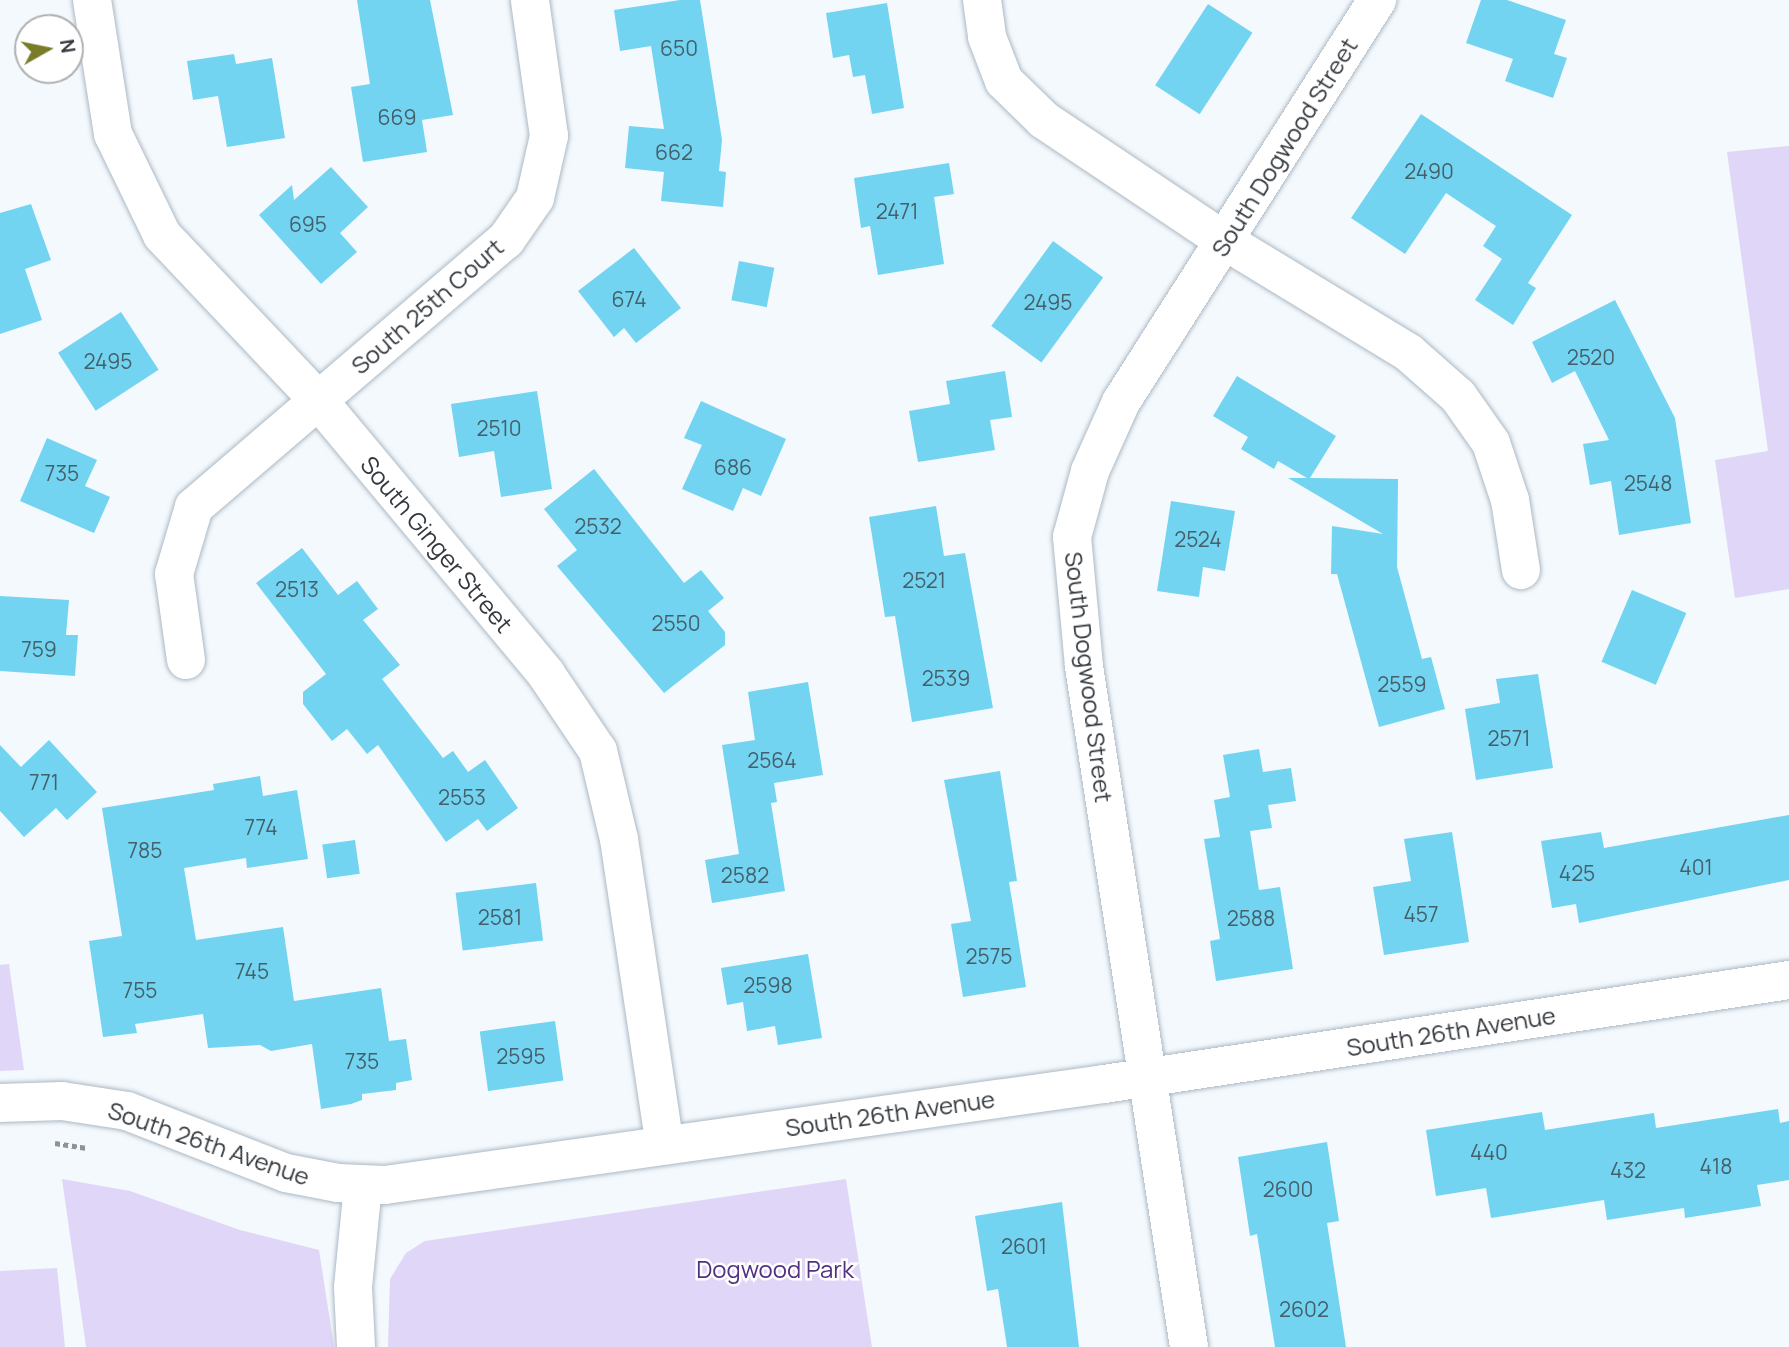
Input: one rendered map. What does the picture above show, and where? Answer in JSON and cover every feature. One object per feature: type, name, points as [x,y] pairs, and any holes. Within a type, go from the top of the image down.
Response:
[{"type":"street","name":"South Ginger Street","points":[[92,0],[113,134],[162,235],[318,400],[545,674],[598,751],[619,839],[665,1145]]},
{"type":"street","name":"South 25th Court","points":[[186,660],[174,573],[194,507],[506,240],[535,198],[549,136],[530,0]]},
{"type":"street","points":[[982,0],[987,37],[1004,81],[1044,120],[1225,241],[1409,353],[1458,397],[1491,443],[1510,500],[1521,570]]},
{"type":"street","name":"South Dogwood Street","points":[[1189,1347],[1084,666],[1072,537],[1090,471],[1121,402],[1377,0]]},
{"type":"street","name":"South 26th Avenue","points":[[0,1103],[62,1101],[127,1111],[286,1172],[363,1185],[416,1183],[1789,980]]},
{"type":"street","points":[[356,1347],[353,1287],[363,1185]]},
{"type":"green space","points":[[1789,146],[1789,589],[1735,598],[1715,460],[1768,451],[1727,152]]},
{"type":"green space","points":[[9,964],[24,1070],[0,1071],[0,965]]},
{"type":"green space","points":[[62,1179],[130,1191],[240,1230],[319,1250],[334,1347],[86,1347]]},
{"type":"green space","name":"Dogwood Park","points":[[846,1179],[872,1347],[388,1347],[390,1279],[406,1253],[425,1241]]},
{"type":"green space","points":[[57,1268],[65,1347],[0,1347],[0,1271]]},
{"type":"building","points":[[357,0],[430,0],[453,115],[422,120],[427,152],[363,162],[351,87],[370,84]]},
{"type":"building","points":[[680,0],[700,0],[722,140],[719,171],[726,172],[723,207],[661,201],[664,172],[625,168],[629,126],[664,129],[651,46],[620,51],[614,10]]},
{"type":"building","points":[[1481,0],[1507,0],[1566,20],[1554,54],[1567,58],[1553,98],[1505,81],[1513,59],[1466,43]]},
{"type":"building","points":[[887,3],[904,108],[872,114],[865,75],[853,77],[849,55],[833,58],[826,13]]},
{"type":"building","points":[[1208,4],[1252,33],[1200,114],[1155,85]]},
{"type":"building","points":[[234,54],[236,64],[272,58],[285,138],[227,147],[218,96],[193,100],[187,61]]},
{"type":"building","points":[[1421,114],[1572,215],[1528,283],[1536,288],[1513,325],[1475,300],[1502,259],[1483,246],[1496,226],[1446,193],[1405,254],[1351,218]]},
{"type":"building","points":[[949,163],[954,194],[934,197],[944,264],[878,275],[870,226],[861,228],[854,178]]},
{"type":"building","points":[[331,167],[368,207],[340,233],[357,252],[321,284],[259,215],[292,185],[294,200]]},
{"type":"building","points":[[31,204],[51,260],[25,269],[42,320],[0,334],[0,213]]},
{"type":"building","points":[[1053,241],[1103,277],[1041,362],[991,326]]},
{"type":"building","points":[[634,248],[681,308],[636,343],[624,328],[614,337],[578,291]]},
{"type":"building","points":[[739,261],[774,268],[767,307],[731,300]]},
{"type":"building","points":[[1615,300],[1675,418],[1691,523],[1619,535],[1611,481],[1590,485],[1583,444],[1609,440],[1575,371],[1552,383],[1532,342]]},
{"type":"building","points":[[121,312],[159,370],[96,411],[58,353]]},
{"type":"building","points":[[1005,371],[1012,417],[990,420],[995,450],[918,462],[909,411],[950,404],[946,381]]},
{"type":"building","points":[[1237,376],[1336,436],[1310,478],[1398,479],[1397,567],[1422,659],[1431,657],[1445,709],[1379,727],[1337,574],[1331,574],[1332,526],[1383,534],[1288,478],[1307,478],[1278,461],[1274,469],[1241,449],[1248,437],[1213,416]]},
{"type":"building","points":[[537,391],[552,489],[501,497],[494,451],[459,457],[451,404]]},
{"type":"building","points":[[701,401],[786,439],[761,496],[743,488],[733,511],[682,489],[702,445],[684,438]]},
{"type":"building","points":[[47,438],[97,460],[85,486],[110,497],[94,533],[20,501]]},
{"type":"building","points":[[594,469],[684,583],[701,570],[724,598],[708,611],[725,632],[725,645],[664,693],[557,566],[577,550],[544,509]]},
{"type":"building","points":[[1171,501],[1235,511],[1225,571],[1203,567],[1199,597],[1157,591]]},
{"type":"building","points":[[936,506],[944,556],[965,553],[993,708],[912,722],[895,616],[885,617],[869,517]]},
{"type":"building","points":[[302,548],[338,595],[357,581],[378,609],[363,620],[400,665],[382,679],[443,758],[453,751],[468,772],[485,760],[518,808],[487,831],[478,819],[446,842],[378,745],[367,754],[347,729],[332,741],[303,704],[303,692],[326,674],[256,583]]},
{"type":"building","points":[[1632,590],[1686,613],[1656,685],[1602,662]]},
{"type":"building","points":[[0,596],[69,600],[66,635],[78,635],[75,676],[0,671]]},
{"type":"building","points":[[1538,674],[1553,768],[1476,780],[1465,709],[1500,703],[1496,679]]},
{"type":"building","points":[[808,682],[823,775],[774,783],[777,802],[771,803],[785,891],[712,903],[705,860],[739,854],[722,745],[755,740],[748,692]]},
{"type":"building","points":[[49,740],[97,792],[67,820],[56,808],[24,837],[0,811],[0,745],[21,767]]},
{"type":"building","points":[[1259,749],[1263,772],[1291,768],[1296,801],[1268,805],[1272,828],[1250,831],[1259,890],[1280,887],[1293,969],[1216,981],[1210,941],[1220,939],[1204,839],[1220,837],[1214,800],[1230,797],[1223,755]]},
{"type":"building","points":[[1000,771],[1017,881],[1009,882],[1026,987],[963,997],[951,924],[971,921],[944,780]]},
{"type":"building","points":[[260,776],[263,796],[297,790],[308,859],[247,868],[246,858],[184,868],[196,940],[283,927],[294,1001],[381,988],[389,1041],[406,1039],[412,1080],[396,1083],[396,1090],[362,1094],[362,1100],[321,1109],[312,1044],[271,1051],[260,1045],[208,1048],[203,1014],[135,1024],[137,1033],[103,1037],[89,941],[122,936],[102,808],[214,790],[213,784]]},
{"type":"building","points":[[1789,815],[1789,880],[1579,923],[1576,904],[1552,908],[1541,841],[1601,832],[1604,848]]},
{"type":"building","points":[[1452,832],[1469,942],[1384,955],[1373,887],[1411,881],[1404,839]]},
{"type":"building","points":[[355,840],[360,874],[327,878],[322,845]]},
{"type":"building","points":[[536,883],[543,941],[463,950],[456,893]]},
{"type":"building","points":[[808,954],[822,1038],[778,1045],[775,1026],[747,1031],[743,1002],[727,1005],[721,968]]},
{"type":"building","points":[[555,1021],[563,1080],[488,1091],[480,1032]]},
{"type":"building","points":[[1778,1109],[1780,1123],[1789,1121],[1789,1180],[1757,1185],[1761,1206],[1685,1218],[1684,1208],[1607,1220],[1604,1200],[1491,1218],[1486,1188],[1436,1196],[1426,1130],[1542,1112],[1545,1130],[1654,1113],[1656,1128]]},
{"type":"building","points":[[1327,1142],[1339,1221],[1327,1223],[1346,1347],[1275,1347],[1257,1234],[1250,1236],[1238,1157]]},
{"type":"building","points":[[1062,1202],[1079,1347],[1007,1347],[998,1289],[987,1291],[975,1216]]}]
